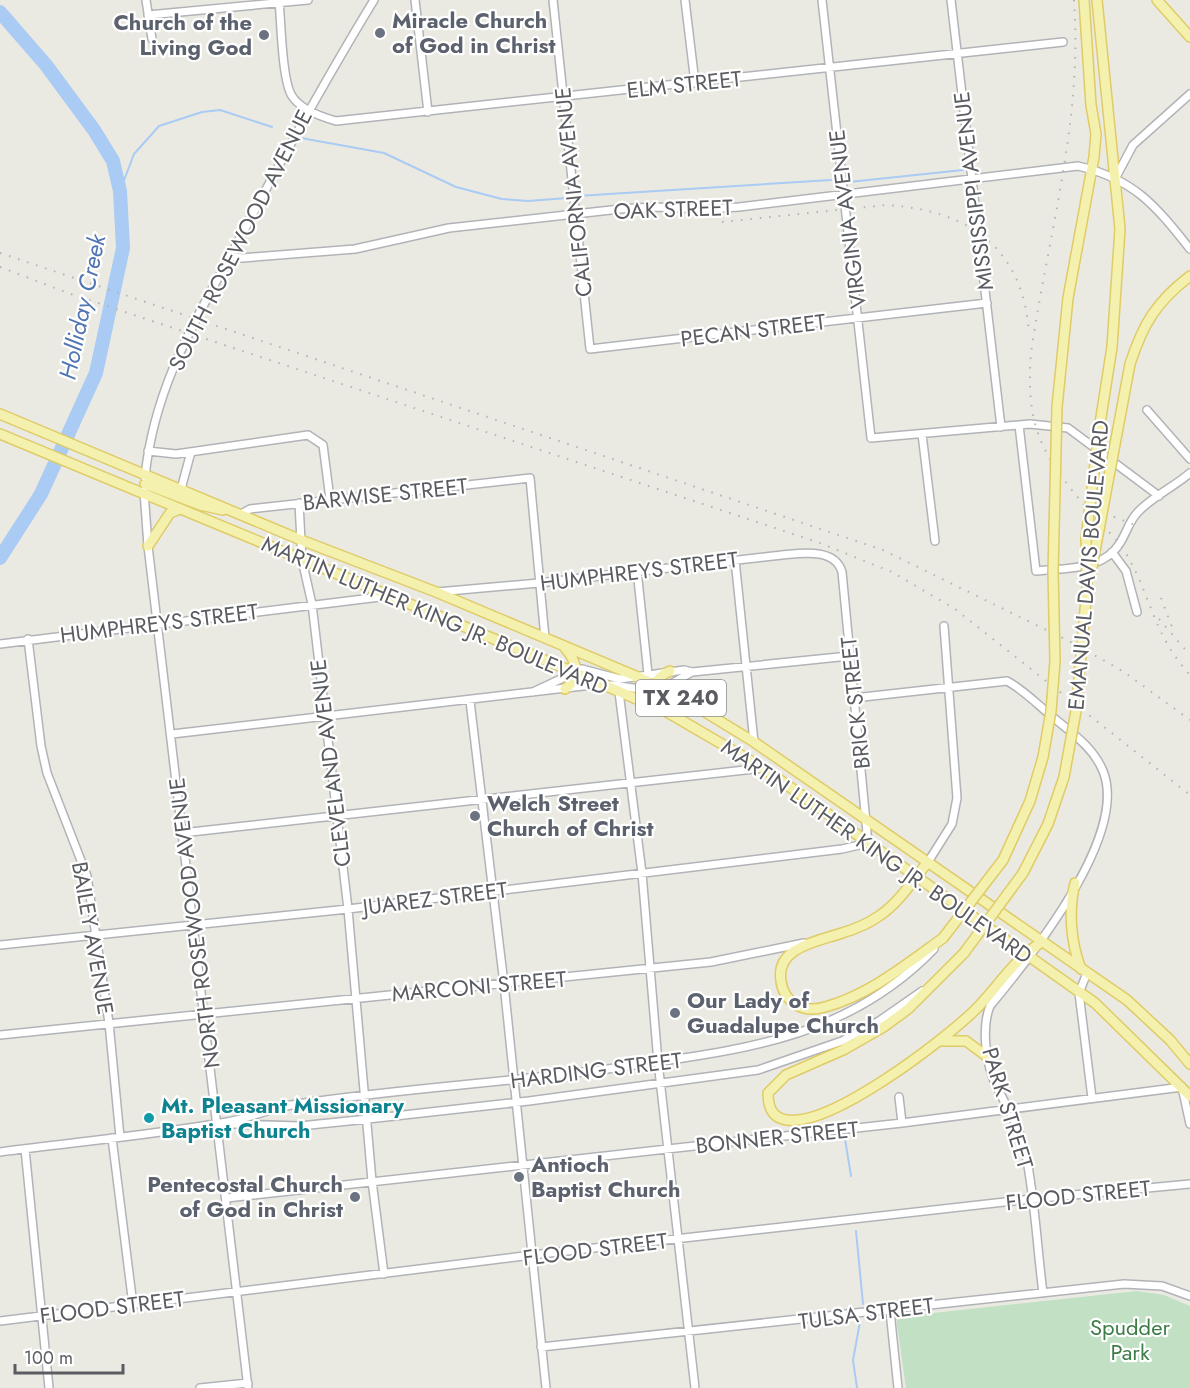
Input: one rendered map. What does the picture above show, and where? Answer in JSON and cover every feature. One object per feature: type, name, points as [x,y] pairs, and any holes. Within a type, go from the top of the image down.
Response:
[{"type":"main road","name":"EMANUAL DAVIS BOULEVARD","points":[[812,941],[789,955],[780,979],[786,997],[793,1003],[813,1009],[841,1001],[868,988],[943,938],[1003,860],[1030,801],[1043,757],[1051,711],[1055,661],[1053,572],[1057,407],[1068,298],[1092,170],[1096,134],[1091,105],[1084,0]]},
{"type":"main road","name":"EMANUAL DAVIS BOULEVARD","points":[[930,985],[964,953],[1023,873],[1048,824],[1064,777],[1076,711],[1087,588],[1086,539],[1099,430],[1113,347],[1119,274],[1116,177],[1097,0]]},
{"type":"main road","points":[[1157,0],[1190,37]]},
{"type":"main road","points":[[1087,588],[1094,565],[1130,364],[1141,329],[1157,306],[1190,276]]},
{"type":"main road","name":"MARTIN LUTHER KING JR. BOULEVARD","points":[[0,414],[100,455],[180,508],[667,712],[763,768],[868,843],[918,875],[1095,1003],[1190,1096]]},
{"type":"main road","name":"MARTIN LUTHER KING JR. BOULEVARD","points":[[0,434],[96,473],[181,489],[636,676],[754,742],[1127,1000],[1170,1040],[1190,1064]]},
{"type":"main road","points":[[145,484],[209,508],[238,513]]},
{"type":"main road","points":[[148,546],[170,513],[180,508]]},
{"type":"main road","points":[[562,645],[575,664],[576,673],[570,686],[565,689]]},
{"type":"main road","points":[[667,712],[655,700],[656,688],[661,676],[670,671]]},
{"type":"main road","name":"MARCONI STREET","points":[[812,941],[842,934],[882,915],[928,862]]},
{"type":"main road","points":[[1075,883],[1072,922],[1076,955],[1084,971]]},
{"type":"main road","points":[[930,985],[908,1009],[885,1026],[843,1050],[778,1080],[768,1093],[770,1109],[781,1119],[789,1120],[818,1114],[866,1091],[939,1041],[974,1011],[1042,942]]},
{"type":"main road","points":[[939,1041],[966,1041],[989,1058]]},
{"type":"street","points":[[146,0],[152,39]]},
{"type":"street","points":[[148,15],[308,0]]},
{"type":"street","name":"SOUTH ROSEWOOD AVENUE","points":[[145,484],[148,451],[165,385],[230,256],[308,110],[374,0]]},
{"type":"street","points":[[415,0],[428,112]]},
{"type":"street","name":"CALIFORNIA AVENUE","points":[[553,0],[590,349]]},
{"type":"street","points":[[685,0],[695,83]]},
{"type":"street","name":"VIRGINIA AVENUE","points":[[822,0],[871,438],[922,434]]},
{"type":"street","name":"MISSISSIPPI AVENUE","points":[[951,0],[1001,427]]},
{"type":"street","points":[[279,1],[289,89],[297,102],[308,110]]},
{"type":"street","name":"ELM STREET","points":[[308,110],[336,121],[1063,42]]},
{"type":"street","points":[[1190,94],[1133,145],[1116,177],[1152,204],[1190,249]]},
{"type":"street","name":"OAK STREET","points":[[230,256],[254,258],[343,250],[449,228],[653,207],[726,208],[974,181],[1070,167],[1116,177]]},
{"type":"street","name":"PECAN STREET","points":[[590,349],[987,303]]},
{"type":"street","points":[[1148,410],[1190,459]]},
{"type":"street","points":[[935,542],[922,434],[1030,424],[1075,430],[1159,496]]},
{"type":"street","points":[[1018,425],[1036,571],[1084,566],[1103,561],[1120,543],[1129,523],[1190,472]]},
{"type":"street","points":[[148,451],[176,454],[302,435],[321,443],[325,453],[330,499]]},
{"type":"street","points":[[181,489],[191,452]]},
{"type":"street","name":"BARWISE STREET","points":[[238,513],[249,509],[330,499],[530,478],[539,583]]},
{"type":"street","name":"NORTH ROSEWOOD AVENUE","points":[[145,484],[148,546],[159,623],[192,924],[218,1123],[248,1385]]},
{"type":"street","name":"CLEVELAND AVENUE","points":[[298,503],[302,560],[312,604],[335,816],[348,909],[372,1181],[384,1274]]},
{"type":"street","points":[[1112,552],[1121,562],[1131,582],[1137,612]]},
{"type":"street","name":"HUMPHREYS STREET","points":[[436,592],[808,553],[833,557],[839,563]]},
{"type":"street","points":[[735,560],[748,666],[754,742]]},
{"type":"street","name":"BRICK STREET","points":[[839,563],[868,820],[868,843]]},
{"type":"street","points":[[637,570],[648,674]]},
{"type":"street","points":[[539,583],[545,638]]},
{"type":"street","name":"HUMPHREYS STREET","points":[[0,644],[390,596]]},
{"type":"street","points":[[928,862],[947,834],[956,805],[957,784],[944,626]]},
{"type":"street","name":"BAILEY AVENUE","points":[[28,639],[43,755],[50,781],[87,876],[109,1023],[116,1137],[133,1305]]},
{"type":"street","points":[[529,694],[589,669],[620,679],[670,671],[692,672],[849,656]]},
{"type":"street","points":[[172,734],[603,685],[656,688],[692,672]]},
{"type":"street","points":[[854,698],[1001,680],[1020,690],[1091,749],[1103,771],[1108,792],[1107,814],[1089,859],[1042,942]]},
{"type":"street","points":[[619,692],[642,873],[658,1062],[695,1388]]},
{"type":"street","points":[[470,701],[504,984],[546,1388]]},
{"type":"street","points":[[182,833],[763,768]]},
{"type":"street","name":"JUAREZ STREET","points":[[0,945],[348,909],[842,849],[868,843]]},
{"type":"street","name":"HARDING STREET","points":[[0,1152],[218,1123],[296,1104],[514,1081],[740,1050],[816,1027],[862,1004],[894,982],[943,938]]},
{"type":"street","name":"MARCONI STREET","points":[[0,1035],[711,962],[812,941]]},
{"type":"street","name":"PARK STREET","points":[[1028,954],[990,1006],[986,1023],[989,1058],[997,1087],[1010,1110],[1024,1145],[1043,1293]]},
{"type":"street","points":[[1084,971],[1079,993],[1092,1098]]},
{"type":"street","name":"HARDING STREET","points":[[218,1123],[300,1126],[516,1102],[758,1070],[813,1053],[879,1021],[930,985]]},
{"type":"street","points":[[1182,1086],[1190,1124]]},
{"type":"street","name":"BONNER STREET","points":[[227,1198],[902,1123],[1182,1086]]},
{"type":"street","points":[[899,1097],[902,1123]]},
{"type":"street","points":[[26,1149],[44,1315],[49,1388]]},
{"type":"street","name":"FLOOD STREET","points":[[0,1321],[532,1255],[1031,1199],[1190,1184]]},
{"type":"street","name":"TULSA STREET","points":[[541,1347],[1138,1283],[1167,1287],[1190,1296]]},
{"type":"street","points":[[890,1311],[898,1388]]},
{"type":"street","points":[[200,1388],[248,1385]]},
{"type":"green space","name":"Spudder Park","points":[[1137,1291],[1164,1295],[1190,1306],[1190,1388],[906,1388],[896,1317]]},
{"type":"waterway","name":"Holliday Creek","points":[[0,12],[46,65],[94,130],[113,161],[120,191],[123,248],[96,373],[41,494],[0,558]]},
{"type":"waterway","points":[[120,191],[134,154],[159,126],[202,112],[220,110],[272,127]]},
{"type":"waterway","points":[[301,138],[384,153],[456,187],[502,199],[528,201],[567,198]]},
{"type":"waterway","points":[[849,182],[963,170]]},
{"type":"waterway","points":[[577,196],[831,180]]},
{"type":"waterway","points":[[845,1139],[851,1176]]},
{"type":"waterway","points":[[856,1231],[863,1304]]},
{"type":"waterway","points":[[857,1388],[853,1360],[860,1322]]},
{"type":"railway","points":[[1074,0],[1075,45],[1069,133],[1031,353],[1031,402],[1035,422],[1049,458],[1074,493],[1127,555],[1160,631],[1190,675]]},
{"type":"railway","points":[[722,222],[886,205],[915,208],[942,215],[966,225],[986,239],[1003,256],[1016,277],[1024,303],[1029,333]]},
{"type":"railway","points":[[0,253],[883,550],[1073,643],[1124,672],[1190,720]]},
{"type":"railway","points":[[0,267],[68,293],[817,542],[892,572],[955,609],[1190,795]]},
{"type":"railway","points":[[1089,503],[1104,513],[1135,525]]},
{"type":"railway","points":[[1161,598],[1172,627]]},
{"type":"railway","points":[[1159,619],[1190,655]]},
{"type":"place","name":"Miracle Church of God in Christ","points":[[380,33]]},
{"type":"place","name":"Church of the Living God","points":[[264,35]]},
{"type":"place","name":"Welch Street Church of Christ","points":[[475,816]]},
{"type":"place","name":"Our Lady of Guadalupe Church","points":[[675,1013]]},
{"type":"place","name":"Mt. Pleasant Missionary Baptist Church","points":[[149,1118]]},
{"type":"place","name":"Antioch Baptist Church","points":[[519,1177]]},
{"type":"place","name":"Pentecostal Church of God in Christ","points":[[355,1197]]}]
